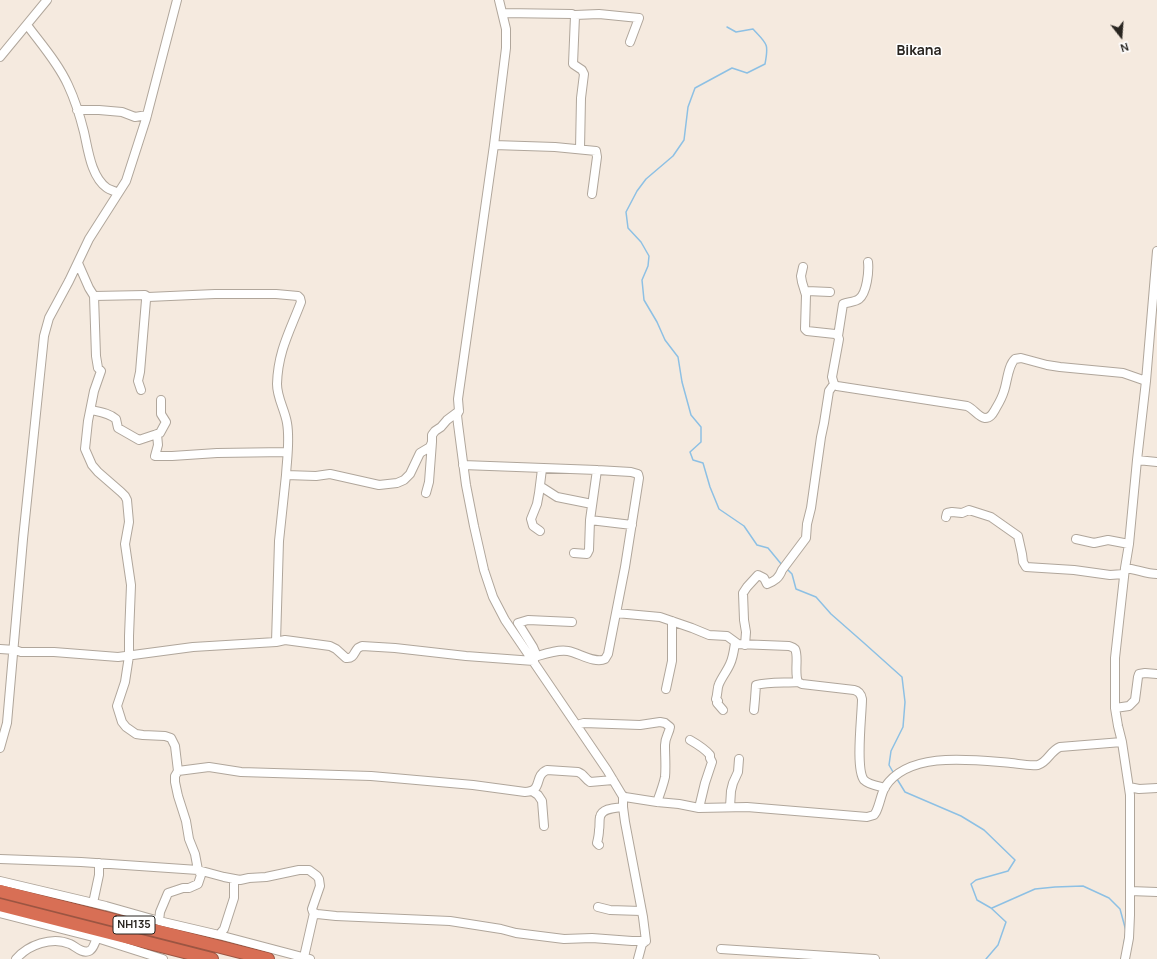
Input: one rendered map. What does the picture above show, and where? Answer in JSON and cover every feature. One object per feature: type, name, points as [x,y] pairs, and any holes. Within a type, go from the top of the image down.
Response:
[{"type":"highway","name":"NH135","points":[[0,891],[268,959]]},
{"type":"highway","name":"NH135","points":[[0,905],[212,959]]},
{"type":"street","points":[[0,56],[47,0]]},
{"type":"street","points":[[0,748],[7,723],[17,650],[23,540],[44,336],[49,318],[89,239],[126,181],[147,115],[178,0]]},
{"type":"street","points":[[500,0],[506,29],[506,48],[494,145],[458,399],[458,424],[480,553],[488,584],[498,609],[534,659],[623,797],[629,846],[646,941]]},
{"type":"street","points":[[503,13],[575,15],[599,14],[639,18],[630,42]]},
{"type":"street","points":[[575,15],[573,64],[582,70],[584,74],[581,98],[580,149]]},
{"type":"street","points":[[27,25],[64,77],[72,94],[93,167],[101,181],[107,187],[118,193]]},
{"type":"street","points":[[77,110],[122,112],[135,117],[147,115]]},
{"type":"street","points":[[494,145],[596,151],[592,194]]},
{"type":"street","points":[[1125,959],[1130,927],[1129,787],[1115,708],[1115,658],[1124,571],[1129,544],[1146,381],[1157,251]]},
{"type":"street","points":[[834,384],[832,377],[843,304],[860,298],[864,292],[869,268],[868,262]]},
{"type":"street","points":[[78,263],[94,296],[96,356],[98,368],[101,371],[94,391],[86,432],[85,449],[92,465],[121,492],[126,500],[129,522],[125,544],[130,585],[128,636],[130,656],[125,682],[117,706],[122,722],[136,734],[165,736],[171,738],[175,746],[178,771],[175,776],[178,796],[186,820],[198,870],[201,874],[198,884],[190,888],[183,888],[168,893],[160,912],[159,921]]},
{"type":"street","points":[[803,267],[801,276],[805,292],[804,316],[806,330],[835,334],[838,336]]},
{"type":"street","points":[[805,292],[830,292]]},
{"type":"street","points":[[94,296],[145,295],[148,297],[207,294],[276,294],[299,297],[301,302],[285,340],[279,364],[278,376],[277,391],[286,415],[287,452],[279,541],[276,642]]},
{"type":"street","points":[[141,390],[138,381],[146,300],[148,297]]},
{"type":"street","points":[[834,384],[837,386],[967,406],[972,408],[977,414],[988,418],[992,415],[1001,400],[1012,363],[1018,358],[1060,367],[1123,373],[1146,381]]},
{"type":"street","points":[[745,645],[746,632],[743,593],[758,575],[764,578],[767,584],[774,581],[780,575],[784,567],[806,538],[829,391],[834,384]]},
{"type":"street","points":[[91,410],[113,416],[116,419],[118,428],[136,440],[141,440],[160,433],[166,422],[161,414],[161,400]]},
{"type":"street","points":[[426,493],[429,482],[432,434],[459,411]]},
{"type":"street","points":[[157,434],[158,445],[155,456],[287,452]]},
{"type":"street","points":[[286,475],[316,476],[330,474],[379,485],[397,483],[404,480],[410,474],[420,453],[430,447],[432,442]]},
{"type":"street","points":[[1137,460],[1157,462]]},
{"type":"street","points":[[0,649],[118,657],[193,647],[276,642],[285,640],[330,646],[346,658],[354,656],[358,648],[362,646],[466,656],[534,659],[557,651],[568,651],[600,661],[605,660],[608,654],[632,525],[639,478],[638,474],[631,472],[597,470],[466,465]]},
{"type":"street","points":[[540,531],[533,526],[531,519],[537,504],[542,469]]},
{"type":"street","points":[[574,553],[587,554],[589,550],[590,520],[597,470]]},
{"type":"street","points":[[540,486],[557,497],[592,504]]},
{"type":"street","points":[[946,517],[947,513],[962,513],[969,510],[991,517],[1018,536],[1023,562],[1026,567],[1074,570],[1110,575],[1136,569],[1157,574]]},
{"type":"street","points":[[590,520],[632,525]]},
{"type":"street","points":[[1076,539],[1094,543],[1108,540],[1129,544]]},
{"type":"street","points":[[616,613],[660,617],[709,635],[727,636],[735,643],[745,645],[793,647],[796,652],[796,675],[798,682]]},
{"type":"street","points":[[534,659],[533,647],[518,623],[528,620],[572,622]]},
{"type":"street","points":[[666,689],[672,661],[672,621]]},
{"type":"street","points":[[723,710],[717,703],[718,701],[716,699],[718,694],[718,685],[730,666],[735,643]]},
{"type":"street","points":[[1115,708],[1129,706],[1135,700],[1139,674],[1157,674]]},
{"type":"street","points":[[754,710],[756,685],[760,684],[798,682],[859,692],[862,699],[861,772],[868,783],[885,788]]},
{"type":"street","points":[[578,726],[584,723],[640,725],[660,722],[665,723],[670,727],[666,736],[664,778],[657,802]]},
{"type":"street","points":[[690,740],[708,752],[712,762],[699,808]]},
{"type":"street","points":[[623,797],[699,808],[747,807],[867,817],[874,815],[876,812],[885,788],[892,778],[898,773],[915,765],[950,759],[962,759],[1038,765],[1045,762],[1056,748],[1122,742]]},
{"type":"street","points":[[730,807],[730,791],[738,772],[739,759]]},
{"type":"street","points":[[178,771],[209,767],[241,772],[371,776],[473,785],[525,792],[532,791],[538,795],[542,801],[544,826]]},
{"type":"street","points":[[532,791],[542,773],[547,770],[582,773],[590,782],[613,780]]},
{"type":"street","points":[[1129,787],[1139,789],[1157,788]]},
{"type":"street","points":[[599,845],[598,839],[601,813],[606,810],[623,806]]},
{"type":"street","points":[[0,859],[99,863],[198,870],[240,880],[266,877],[299,870],[309,870],[317,876],[320,886],[312,909],[314,913],[307,958],[94,903],[0,881]]},
{"type":"street","points":[[94,903],[99,875],[99,863]]},
{"type":"street","points":[[219,935],[224,929],[234,898],[234,879]]},
{"type":"street","points":[[1130,891],[1157,892]]},
{"type":"street","points":[[598,907],[610,910],[641,910]]},
{"type":"street","points":[[0,913],[97,938],[163,959]]},
{"type":"street","points":[[314,913],[336,916],[459,922],[516,933],[564,939],[592,938],[646,941]]},
{"type":"street","points":[[16,959],[27,949],[52,942],[66,943],[83,952],[89,952],[97,938]]},
{"type":"street","points":[[638,959],[642,944],[646,941]]},
{"type":"street","points":[[721,949],[875,959]]},
{"type":"waterway","points":[[727,27],[736,32],[753,29],[766,44],[767,52],[765,64],[747,73],[732,68],[695,88],[688,107],[684,140],[673,156],[646,179],[637,191],[626,212],[628,228],[641,242],[649,256],[648,266],[642,280],[644,300],[657,322],[665,340],[678,357],[682,382],[691,415],[701,427],[701,442],[690,452],[693,460],[703,463],[710,487],[719,509],[744,526],[757,545],[768,548],[782,565]]},
{"type":"waterway","points":[[787,569],[792,574],[796,589],[816,597],[831,614],[902,677],[905,702],[903,727],[891,751],[889,765],[893,772]]},
{"type":"waterway","points":[[897,779],[905,792],[961,816],[984,830],[1015,860],[1008,871],[976,880],[971,884],[977,900],[991,908],[1006,922],[998,945],[986,959]]},
{"type":"waterway","points":[[992,908],[1035,889],[1083,886],[1109,898],[1120,909],[1126,931],[1124,943]]},
{"type":"district","name":"Bikana","points":[[919,51]]}]
